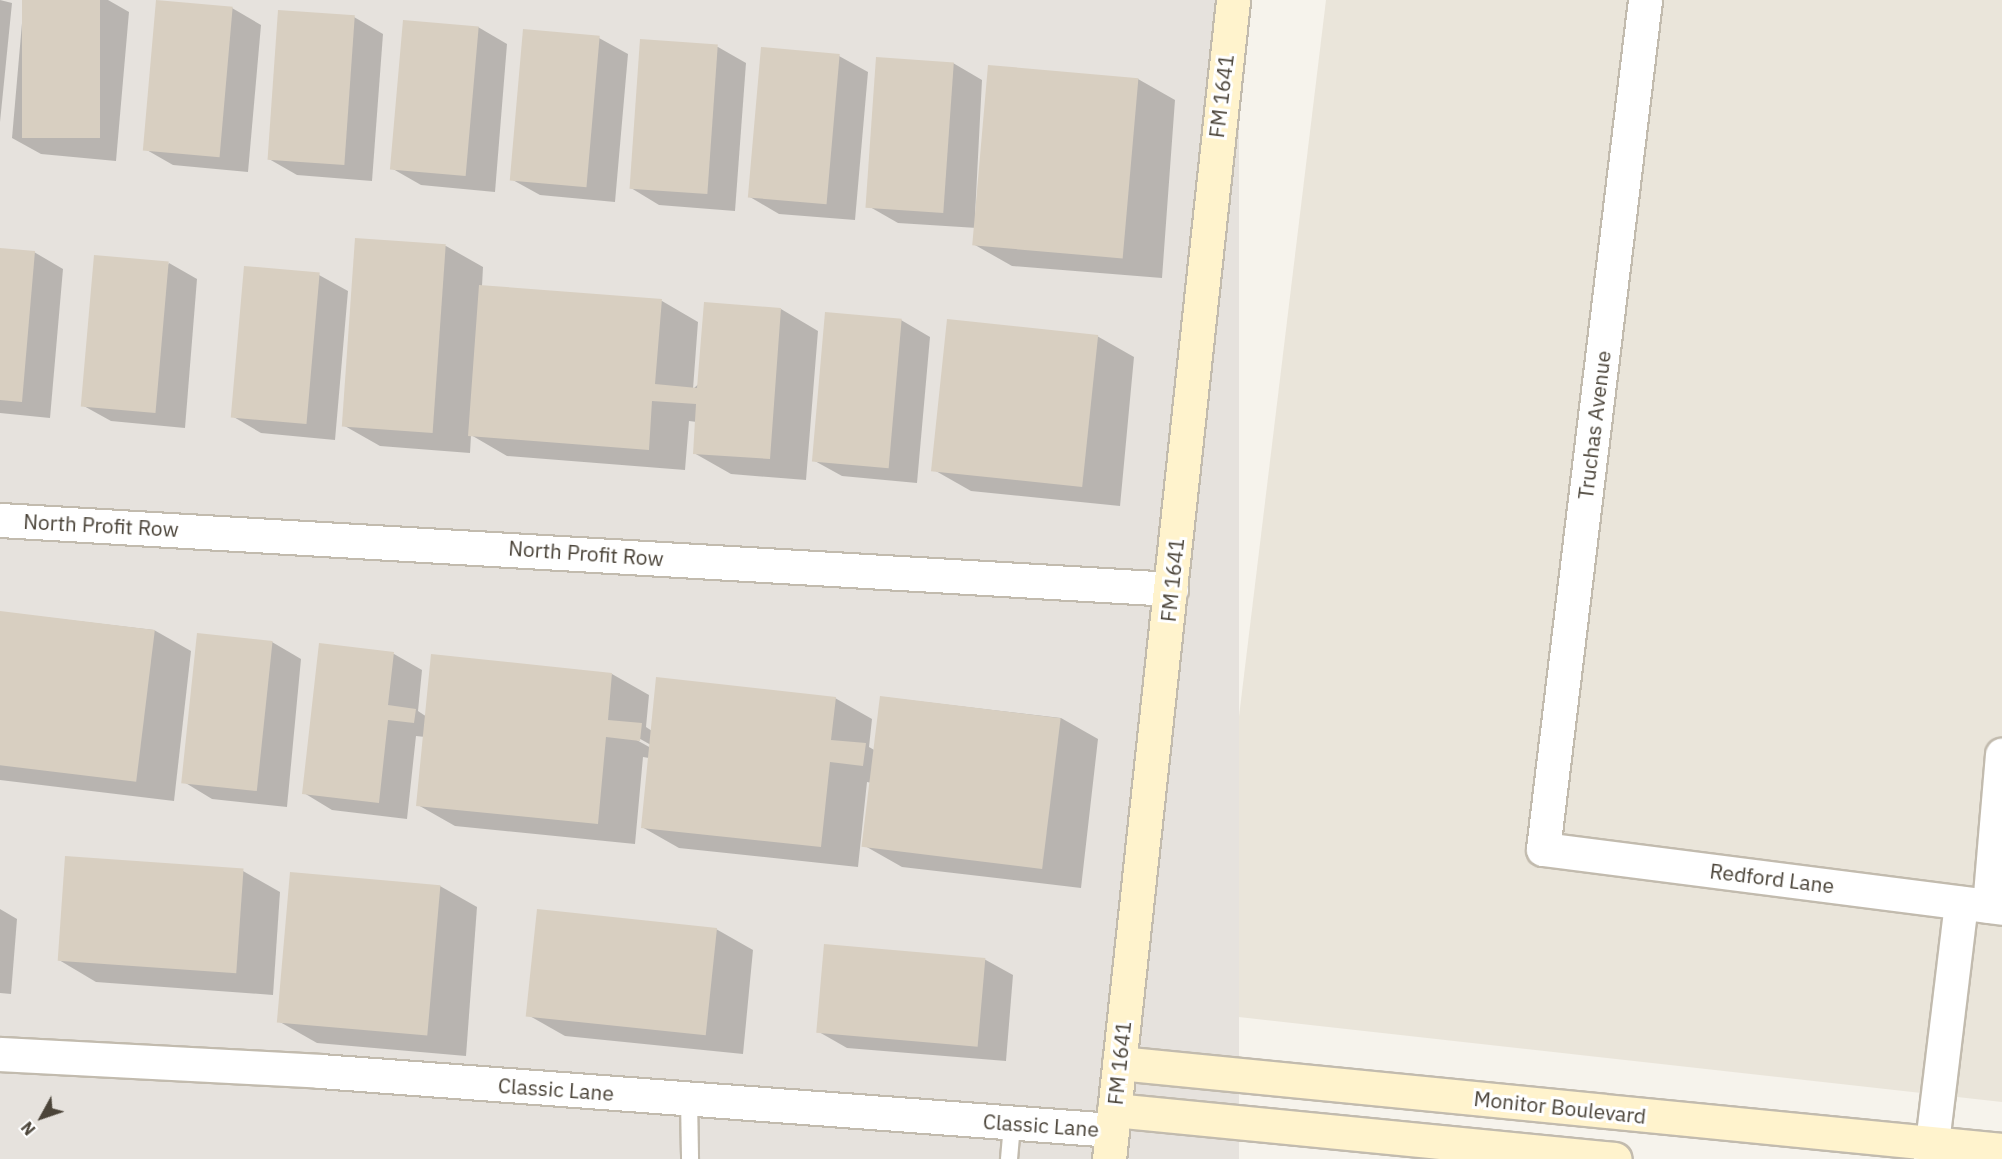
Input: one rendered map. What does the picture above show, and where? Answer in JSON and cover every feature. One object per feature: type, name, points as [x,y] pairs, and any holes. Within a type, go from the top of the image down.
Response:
[{"type":"street","name":"FM 1641","points":[[1111,1133],[1172,590],[1233,0]]},
{"type":"street","name":"Truchas Avenue","points":[[1543,849],[1645,0]]},
{"type":"street","name":"North Profit Row","points":[[0,520],[1172,590]]},
{"type":"street","points":[[1931,1151],[1984,906],[2002,755]]},
{"type":"street","name":"Redford Lane","points":[[1543,849],[1984,906]]},
{"type":"street","name":"Classic Lane","points":[[0,1054],[689,1099],[1012,1123],[1111,1133]]},
{"type":"street","name":"Monitor Boulevard","points":[[1119,1063],[1931,1151],[2002,1150]]},
{"type":"street","points":[[1111,1133],[1615,1159]]},
{"type":"lane","points":[[689,1099],[690,1159]]},
{"type":"lane","points":[[1009,1159],[1012,1123]]},
{"type":"shaded area","points":[[0,0],[1239,0],[1239,1159],[0,1159]]},
{"type":"shaded area","points":[[1326,0],[2002,0],[2002,1102],[1203,1013]]},
{"type":"building","points":[[22,0],[100,0],[100,138],[22,138]]},
{"type":"building","points":[[156,0],[233,7],[220,157],[143,150]]},
{"type":"building","points":[[278,10],[355,15],[344,165],[268,160]]},
{"type":"building","points":[[403,20],[479,27],[466,176],[390,169]]},
{"type":"building","points":[[523,29],[600,36],[586,187],[510,180]]},
{"type":"building","points":[[640,39],[718,44],[707,194],[630,189]]},
{"type":"building","points":[[761,47],[840,54],[827,204],[748,197]]},
{"type":"building","points":[[876,57],[954,62],[943,213],[865,208]]},
{"type":"building","points":[[988,65],[1138,78],[1123,258],[972,245]]},
{"type":"building","points":[[355,238],[446,244],[433,433],[342,427]]},
{"type":"building","points":[[0,248],[35,251],[22,402],[0,400]]},
{"type":"building","points":[[94,255],[169,262],[155,413],[81,406]]},
{"type":"building","points":[[244,266],[320,273],[306,424],[231,417]]},
{"type":"building","points":[[479,285],[662,299],[655,384],[697,388],[704,302],[781,308],[770,459],[693,454],[696,404],[652,401],[649,450],[468,436]]},
{"type":"building","points":[[825,312],[902,319],[889,468],[812,461]]},
{"type":"building","points":[[947,319],[1098,335],[1082,487],[931,471]]},
{"type":"building","points":[[0,611],[155,630],[136,782],[0,765]]},
{"type":"building","points":[[197,633],[273,641],[257,791],[181,783]]},
{"type":"building","points":[[319,643],[394,652],[388,705],[416,709],[414,723],[388,720],[379,803],[302,794]]},
{"type":"building","points":[[431,654],[612,673],[608,720],[642,723],[640,741],[606,737],[598,824],[416,806]]},
{"type":"building","points":[[656,677],[836,697],[831,740],[866,743],[863,766],[830,762],[821,847],[641,828]]},
{"type":"building","points":[[880,696],[1061,718],[1042,869],[861,847]]},
{"type":"building","points":[[65,856],[244,868],[236,973],[58,961]]},
{"type":"building","points":[[290,872],[440,885],[427,1036],[277,1022]]},
{"type":"building","points":[[537,909],[717,928],[706,1035],[526,1016]]},
{"type":"building","points":[[824,944],[985,958],[978,1047],[816,1033]]}]
